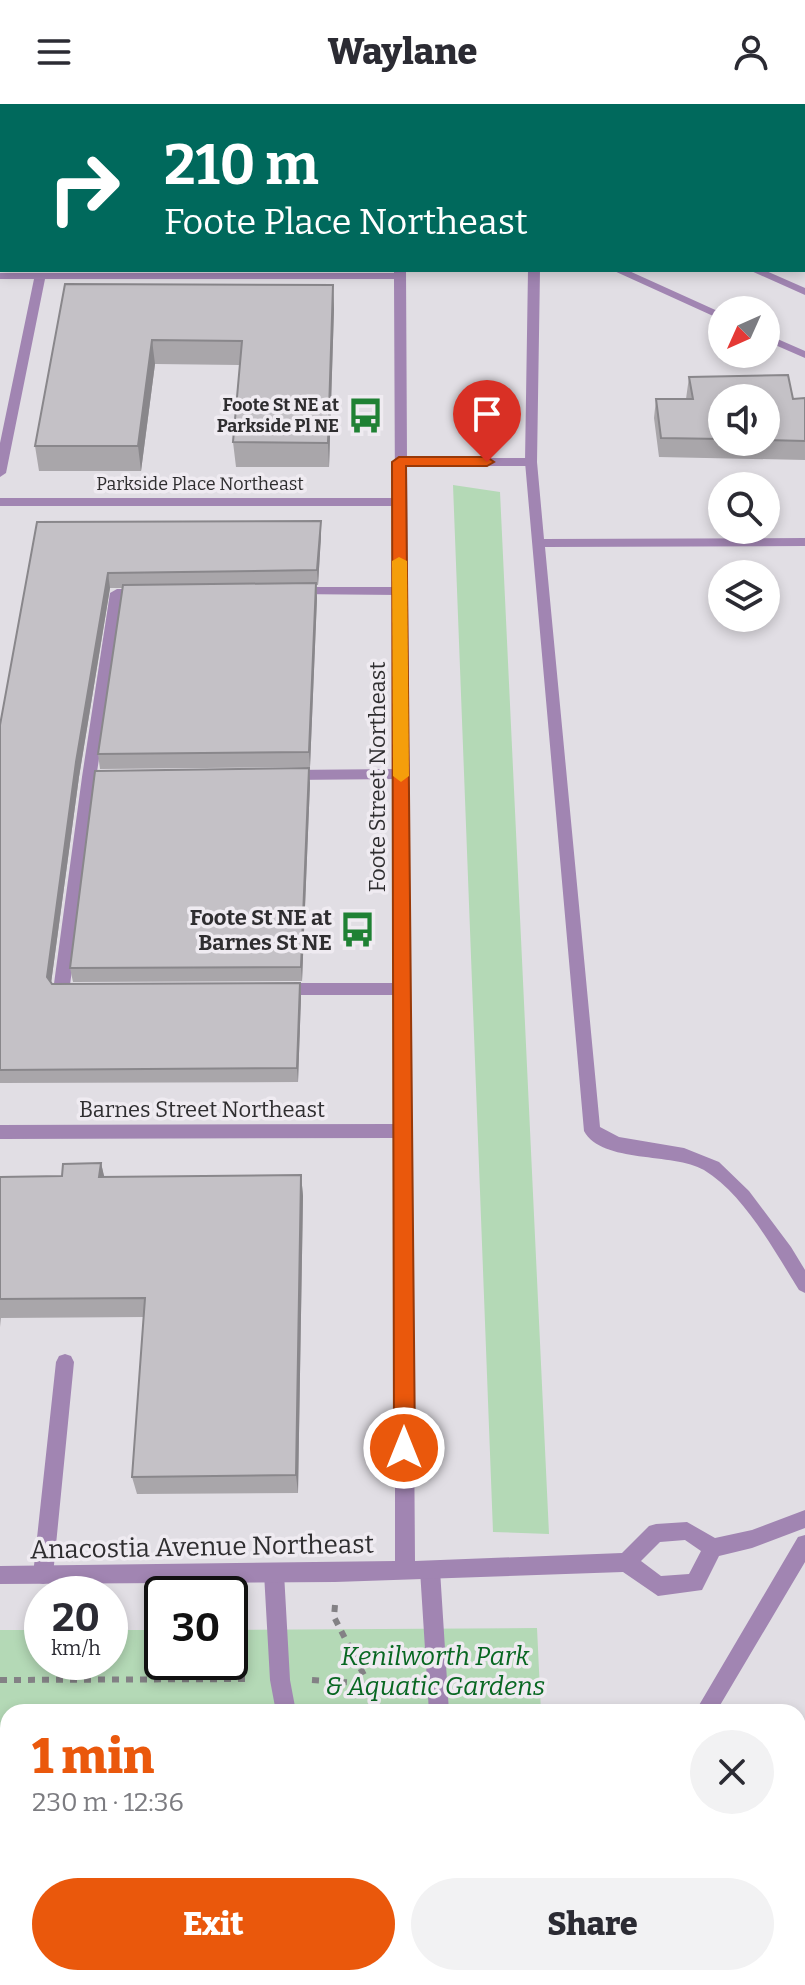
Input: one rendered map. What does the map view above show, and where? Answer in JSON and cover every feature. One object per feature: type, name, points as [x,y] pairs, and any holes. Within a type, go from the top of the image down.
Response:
[{"type":"street","points":[[534,272],[531,462],[592,1131],[609,1143],[698,1159],[720,1172],[766,1225],[805,1285]]},
{"type":"street","points":[[622,272],[708,311]]},
{"type":"street","points":[[760,272],[805,292]]},
{"type":"street","points":[[0,276],[400,273]]},
{"type":"street","name":"Foote Street Northeast","points":[[400,273],[405,1571]]},
{"type":"street","points":[[0,473],[5,421],[40,276]]},
{"type":"street","points":[[780,343],[805,355]]},
{"type":"street","points":[[399,462],[531,462]]},
{"type":"street","name":"Parkside Place Northeast","points":[[0,502],[400,502]]},
{"type":"street","points":[[539,543],[805,542]]},
{"type":"street","points":[[276,592],[399,591]]},
{"type":"street","points":[[93,991],[61,991],[89,777],[117,593],[149,593]]},
{"type":"street","points":[[275,775],[401,774]]},
{"type":"street","points":[[89,777],[135,776]]},
{"type":"street","points":[[269,990],[402,989]]},
{"type":"street","name":"Barnes Street Northeast","points":[[0,1132],[403,1131]]},
{"type":"street","points":[[43,1575],[65,1362]]},
{"type":"street","points":[[713,1548],[695,1583],[658,1586],[626,1562],[656,1533],[687,1531],[713,1548],[752,1539],[805,1519]]},
{"type":"street","points":[[710,1704],[805,1544]]},
{"type":"street","name":"Anacostia Avenue Northeast","points":[[0,1575],[405,1571],[626,1562]]},
{"type":"street","points":[[430,1570],[438,1704]]},
{"type":"street","points":[[274,1573],[280,1680],[284,1704]]},
{"type":"path","points":[[334,1617],[380,1704]]},
{"type":"path","points":[[0,1680],[252,1679]]},
{"type":"path","points":[[312,1680],[371,1684]]},
{"type":"green space","points":[[453,485],[500,492],[549,1534],[493,1532]]},
{"type":"green space","name":"Kenilworth Park & Aquatic Gardens","points":[[537,1628],[541,1704],[0,1704],[0,1630],[24,1630],[24,1680],[128,1680],[128,1630],[144,1630],[144,1680],[248,1680],[248,1630]]},
{"type":"building","points":[[65,284],[333,285],[328,443],[233,442],[242,341],[152,340],[138,446],[35,446]]},
{"type":"building","points":[[788,375],[793,399],[805,398],[805,441],[780,440],[780,384],[708,384],[708,439],[661,438],[656,399],[693,399],[689,377]]},
{"type":"building","points":[[321,521],[317,570],[108,573],[76,762],[47,977],[52,984],[300,983],[297,1068],[0,1070],[0,725],[37,522]]},
{"type":"building","points":[[316,583],[309,752],[98,754],[123,585]]},
{"type":"building","points":[[309,768],[301,967],[70,968],[95,771]]},
{"type":"building","points":[[101,1163],[99,1177],[301,1175],[296,1475],[132,1477],[145,1298],[0,1299],[0,1177],[62,1176],[63,1164]]},
{"type":"slow traffic","points":[[399,561],[401,776]]},
{"type":"place","name":"Foote St NE at Parkside Pl NE","points":[[365,415]]},
{"type":"place","name":"Foote St NE at Barnes St NE","points":[[358,930]]},
{"type":"route","points":[[404,1448],[399,462],[487,462]]}]
